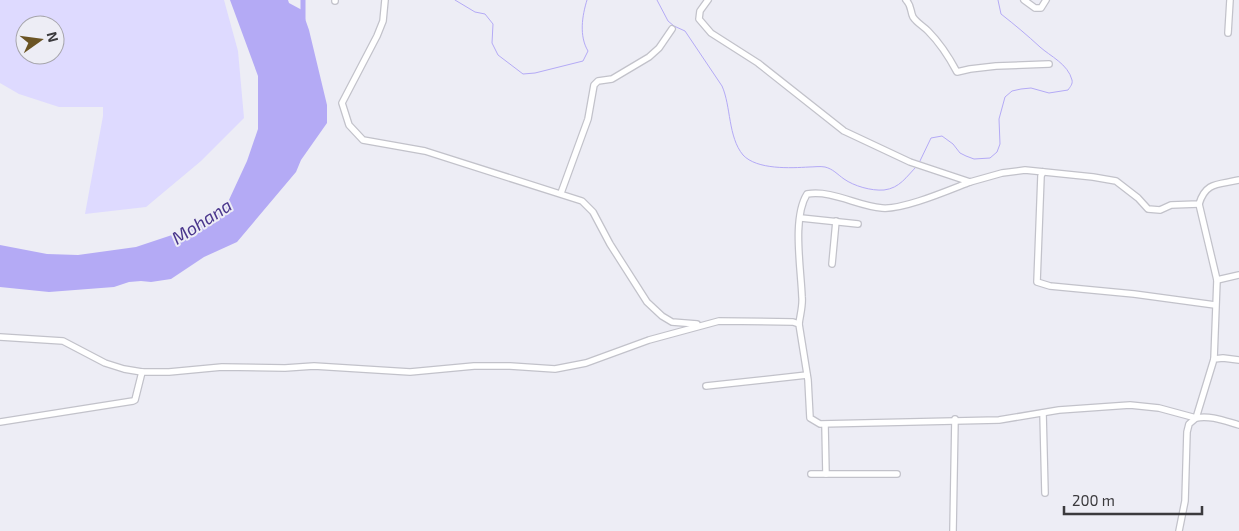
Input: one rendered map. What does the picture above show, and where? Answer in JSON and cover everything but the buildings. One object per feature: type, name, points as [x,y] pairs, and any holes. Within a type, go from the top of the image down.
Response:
[{"type":"street","points":[[385,0],[383,20],[377,36],[342,103],[350,125],[362,140],[426,151],[582,200],[593,212],[610,244],[647,302],[662,316],[672,322],[704,324]]},
{"type":"street","points":[[708,0],[700,11],[699,19],[711,33],[758,63],[844,131],[918,165],[970,182]]},
{"type":"street","points":[[906,0],[910,4],[912,16],[919,24],[926,28],[950,57],[958,72],[988,67],[1049,64]]},
{"type":"street","points":[[1024,0],[1035,8],[1041,8],[1046,0]]},
{"type":"street","points":[[1228,33],[1230,0]]},
{"type":"street","points":[[561,193],[588,119],[594,85],[598,81],[612,79],[649,57],[659,48],[672,29]]},
{"type":"street","points":[[1199,204],[1171,205],[1160,210],[1148,208],[1116,181],[1025,170],[1002,173],[970,182],[897,207],[884,208],[864,205],[824,193],[807,194],[802,202],[799,240],[803,300],[799,324],[807,374],[810,418],[825,425],[955,419],[999,420],[1059,410],[1130,406],[1159,408],[1196,418],[1218,419],[1239,425]]},
{"type":"street","points":[[1042,172],[1037,282],[1050,286],[1134,294],[1215,305]]},
{"type":"street","points":[[1179,531],[1186,501],[1187,432],[1189,424],[1196,418],[1214,359],[1216,280],[1199,204],[1208,188],[1217,184],[1239,180]]},
{"type":"street","points":[[801,218],[858,224]]},
{"type":"street","points":[[832,264],[836,221]]},
{"type":"street","points":[[1216,280],[1239,276]]},
{"type":"street","points":[[0,337],[63,341],[105,363],[142,372],[168,372],[222,367],[285,368],[314,366],[410,372],[474,366],[556,369],[586,364],[649,340],[719,321],[793,322],[799,324]]},
{"type":"street","points":[[1214,359],[1239,360]]},
{"type":"street","points":[[0,422],[133,401],[135,400],[142,372]]},
{"type":"street","points":[[706,386],[807,374]]},
{"type":"street","points":[[1043,413],[1045,493]]},
{"type":"street","points":[[953,531],[955,419]]},
{"type":"street","points":[[825,425],[826,474]]},
{"type":"street","points":[[811,474],[897,474]]},
{"type":"shaded area","points":[[0,0],[224,0],[238,51],[244,118],[201,161],[146,207],[85,214],[103,107],[59,107],[19,94],[0,83]]},
{"type":"shaded area","points":[[230,0],[288,0],[289,3],[302,10],[309,30],[327,105],[327,123],[301,160],[296,172],[237,242],[204,257],[171,279],[151,282],[129,282],[114,287],[49,292],[0,287],[0,245],[47,254],[78,255],[136,247],[190,229],[215,215],[228,202],[247,161],[258,129],[258,76]]},
{"type":"waterway","points":[[303,0],[303,19]]},
{"type":"waterway","points":[[455,0],[475,12],[485,14],[493,24],[492,43],[498,55],[523,74],[535,73],[583,61],[588,51],[582,32],[587,0]]},
{"type":"waterway","points":[[657,0],[668,21],[685,31],[722,86],[732,131],[738,148],[749,160],[774,167],[825,167],[833,170],[853,184],[863,188],[879,190],[890,189],[899,184],[917,166]]},
{"type":"waterway","points":[[919,163],[931,138],[942,136],[953,144],[960,153],[966,156],[974,159],[990,158],[997,152],[1000,144],[999,119],[1005,97],[1012,91],[1021,89],[1031,88],[1049,93],[1068,90],[1072,83],[1067,69],[1001,14],[998,0]]},
{"type":"water label","name":"Mohana","points":[[202,222]]}]
